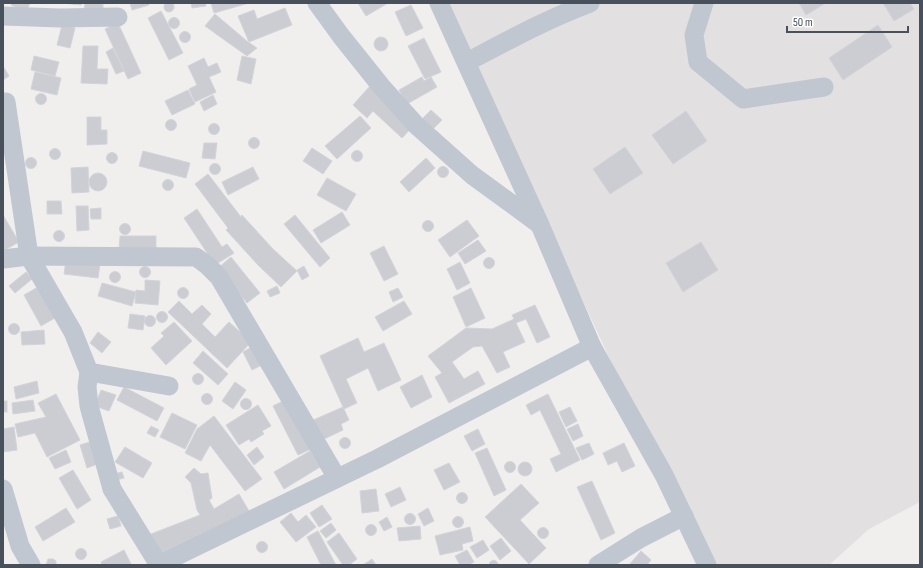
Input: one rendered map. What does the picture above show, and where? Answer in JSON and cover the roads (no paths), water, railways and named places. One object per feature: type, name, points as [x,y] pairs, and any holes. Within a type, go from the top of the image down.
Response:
[{"type":"street","points":[[317,3],[381,86],[416,125],[472,175],[540,225]]},
{"type":"street","points":[[439,3],[540,225],[592,347],[664,475],[707,565]]},
{"type":"street","points":[[467,62],[565,12],[590,3]]},
{"type":"street","points":[[704,3],[694,35],[698,62],[743,99],[824,86]]},
{"type":"street","points":[[3,16],[60,18],[118,17]]},
{"type":"street","points":[[6,102],[29,256],[73,332],[89,372],[87,387],[89,406],[112,489],[158,565],[337,478],[592,347]]},
{"type":"street","points":[[3,258],[29,256],[196,257],[219,277],[337,478]]},
{"type":"street","points":[[89,372],[169,386]]},
{"type":"street","points":[[3,489],[20,546],[31,565]]},
{"type":"street","points":[[598,565],[641,538],[684,516]]},
{"type":"street","points":[[3,529],[20,546]]}]
